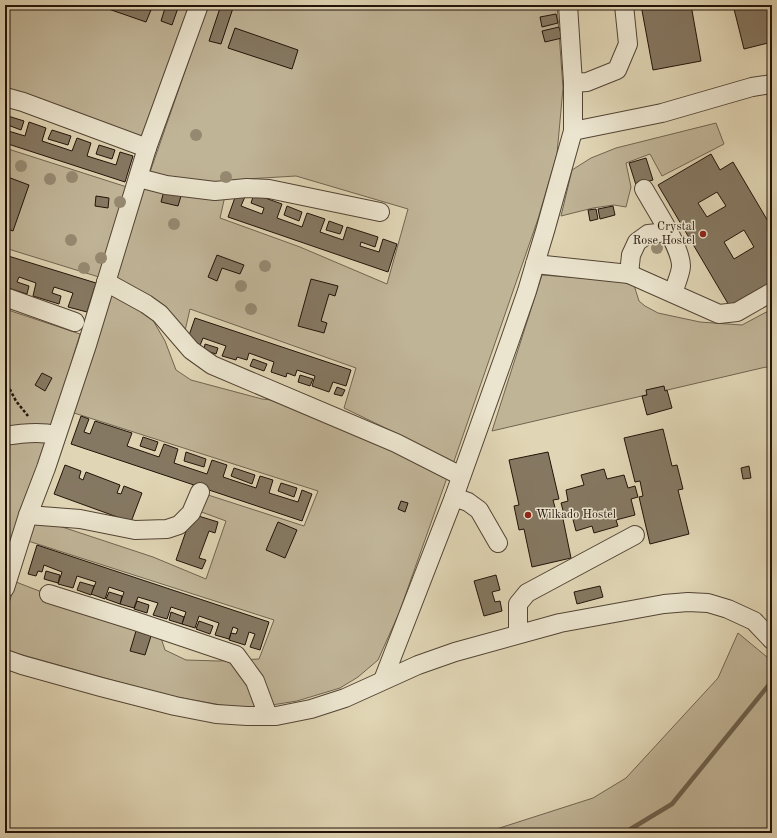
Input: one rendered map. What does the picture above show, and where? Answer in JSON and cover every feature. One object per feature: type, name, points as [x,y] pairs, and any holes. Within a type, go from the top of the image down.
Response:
[{"type":"street","points":[[5,588],[28,515],[46,468],[49,434],[87,345],[147,148],[199,5]]},
{"type":"street","points":[[382,680],[454,497],[510,340],[527,291],[573,131],[573,83],[568,5]]},
{"type":"street","points":[[573,83],[587,82],[617,70],[628,44],[624,5]]},
{"type":"street","points":[[573,131],[662,113],[752,87],[772,84]]},
{"type":"street","points":[[5,97],[23,102],[147,148]]},
{"type":"street","points":[[139,178],[166,185],[215,191],[247,188],[269,189],[380,212]]},
{"type":"street","points":[[644,189],[679,253],[681,267],[673,293]]},
{"type":"street","points":[[629,274],[630,255],[637,242],[648,234],[668,232]]},
{"type":"street","points":[[534,264],[629,274],[719,314],[737,312],[772,292]]},
{"type":"street","points":[[106,282],[146,304],[160,314],[191,350],[212,365],[396,443],[461,476]]},
{"type":"street","points":[[5,297],[75,322]]},
{"type":"street","points":[[5,436],[23,433],[49,434]]},
{"type":"street","points":[[28,515],[80,520],[135,530],[167,529],[179,525],[191,513],[200,492]]},
{"type":"street","points":[[454,497],[468,502],[479,510],[498,543]]},
{"type":"street","points":[[518,634],[518,604],[527,593],[635,535]]},
{"type":"street","points":[[49,594],[135,621],[236,656],[255,681],[268,716]]},
{"type":"street","points":[[5,659],[94,685],[175,706],[216,714],[276,716],[311,709],[345,698],[382,680],[455,652],[560,623],[664,604],[688,602],[708,603],[728,609],[754,621],[772,640]]},
{"type":"path","points":[[5,370],[6,382],[16,401],[49,434]]},
{"type":"shaded area","points":[[5,5],[191,5],[142,142],[5,96]]},
{"type":"shaded area","points":[[208,5],[557,5],[563,88],[557,154],[538,219],[452,467],[402,436],[344,408],[356,368],[190,309],[184,335],[112,282],[145,185],[225,196],[220,218],[300,247],[387,284],[408,209],[296,176],[246,179],[223,186],[149,175]]},
{"type":"shaded area","points":[[716,123],[724,144],[662,176],[650,154],[626,163],[631,187],[626,207],[614,205],[593,208],[561,216],[572,170],[591,158],[616,148]]},
{"type":"shaded area","points":[[5,148],[130,188],[99,277],[5,248]]},
{"type":"shaded area","points":[[542,275],[633,282],[639,301],[645,306],[658,313],[700,322],[742,325],[772,309],[772,373],[766,367],[492,431]]},
{"type":"shaded area","points":[[109,292],[151,317],[165,341],[176,370],[191,380],[262,399],[290,402],[448,475],[399,613],[378,660],[358,677],[340,688],[297,701],[253,708],[221,705],[165,695],[5,649],[5,615],[16,582],[161,638],[165,650],[186,660],[219,661],[259,659],[274,620],[28,541],[35,518],[153,557],[206,579],[226,521],[196,510],[205,494],[304,526],[318,491],[71,412]]},
{"type":"shaded area","points":[[5,309],[80,334],[54,420],[5,568]]},
{"type":"shaded area","points":[[738,633],[767,657],[772,669],[772,833],[761,833],[754,831],[749,833],[484,833],[593,798],[626,778],[718,678]]},
{"type":"building","points":[[97,5],[153,5],[146,22]]},
{"type":"building","points":[[166,5],[179,5],[172,25],[161,21]]},
{"type":"building","points":[[221,5],[234,5],[221,44],[209,41]]},
{"type":"building","points":[[641,5],[691,5],[701,61],[653,70]]},
{"type":"building","points":[[733,5],[768,5],[772,21],[772,42],[744,49]]},
{"type":"building","points":[[556,14],[558,23],[542,27],[540,17]]},
{"type":"building","points":[[559,27],[562,38],[545,42],[542,31]]},
{"type":"building","points":[[235,28],[298,50],[292,69],[228,48]]},
{"type":"building","points":[[8,116],[24,121],[21,130],[5,124]]},
{"type":"building","points":[[29,122],[46,128],[42,141],[72,151],[77,138],[91,143],[87,156],[116,165],[120,152],[133,156],[125,182],[5,143],[5,130],[25,136]]},
{"type":"building","points":[[52,130],[71,136],[68,145],[48,139]]},
{"type":"building","points":[[99,145],[115,150],[112,159],[96,154]]},
{"type":"building","points":[[711,154],[720,170],[733,162],[772,228],[772,282],[730,307],[658,185]],"holes":[[[717,192],[726,206],[707,217],[698,203]],[[744,230],[754,247],[734,259],[724,242]]]},
{"type":"building","points":[[646,158],[653,180],[636,185],[629,163]]},
{"type":"building","points":[[5,176],[29,185],[13,231],[5,228]]},
{"type":"building","points":[[238,189],[247,192],[241,206],[262,214],[264,208],[251,203],[254,194],[282,204],[277,218],[302,227],[307,213],[325,219],[320,232],[343,240],[347,227],[378,237],[375,247],[361,242],[360,246],[379,252],[383,239],[397,244],[388,272],[228,217]]},
{"type":"building","points":[[164,191],[181,196],[178,206],[161,202]]},
{"type":"building","points":[[96,196],[109,198],[108,208],[95,206]]},
{"type":"building","points":[[287,206],[302,212],[299,221],[284,215]]},
{"type":"building","points":[[613,206],[615,215],[600,219],[598,209]]},
{"type":"building","points":[[596,209],[598,219],[590,221],[588,210]]},
{"type":"building","points":[[329,221],[343,226],[340,234],[326,230]]},
{"type":"building","points":[[5,255],[96,283],[87,312],[68,307],[73,293],[54,287],[52,293],[61,296],[59,304],[33,296],[36,283],[19,277],[17,282],[29,286],[27,294],[5,287]]},
{"type":"building","points":[[217,255],[244,265],[240,274],[222,268],[217,281],[208,277]]},
{"type":"building","points":[[311,279],[338,286],[335,296],[329,294],[321,321],[327,323],[324,333],[298,326]]},
{"type":"building","points":[[195,318],[351,370],[346,386],[333,382],[329,392],[312,386],[315,376],[297,370],[295,376],[287,373],[286,377],[271,372],[274,362],[249,353],[247,360],[237,357],[236,360],[222,356],[226,346],[203,338],[199,348],[186,344]]},
{"type":"building","points":[[205,344],[218,348],[216,354],[204,350]]},
{"type":"building","points":[[253,359],[267,364],[264,371],[250,366]]},
{"type":"building","points":[[42,373],[52,378],[45,391],[35,385]]},
{"type":"building","points":[[300,375],[313,379],[310,386],[298,382]]},
{"type":"building","points":[[664,386],[665,391],[667,390],[672,408],[647,415],[642,396],[647,395],[646,390]]},
{"type":"building","points":[[337,387],[345,390],[342,396],[334,394]]},
{"type":"building","points":[[772,408],[772,472],[768,409]]},
{"type":"building","points":[[81,416],[89,419],[84,432],[90,434],[95,421],[132,433],[127,446],[159,457],[164,444],[178,449],[174,463],[207,474],[212,460],[227,465],[223,477],[256,488],[260,476],[273,480],[269,493],[298,502],[302,490],[312,494],[302,521],[71,444]]},
{"type":"building","points":[[663,429],[672,466],[677,465],[683,489],[678,490],[689,534],[650,544],[639,497],[643,496],[640,481],[635,482],[624,438]]},
{"type":"building","points":[[143,437],[158,442],[155,451],[140,446]]},
{"type":"building","points":[[186,452],[206,459],[204,467],[184,461]]},
{"type":"building","points":[[548,452],[559,499],[553,500],[557,515],[562,514],[571,558],[532,567],[524,529],[519,530],[514,506],[519,505],[509,460]]},
{"type":"building","points":[[65,465],[81,471],[79,478],[83,480],[86,472],[120,485],[117,493],[121,494],[124,486],[142,493],[131,522],[54,494]]},
{"type":"building","points":[[749,466],[751,478],[743,479],[741,468]]},
{"type":"building","points":[[234,468],[255,475],[252,484],[231,476]]},
{"type":"building","points":[[604,469],[607,479],[624,475],[628,488],[635,486],[638,497],[631,499],[635,515],[616,520],[618,526],[594,533],[592,526],[576,531],[571,512],[564,514],[561,503],[568,501],[566,490],[584,485],[581,475]]},
{"type":"building","points":[[281,483],[297,488],[294,497],[278,491]]},
{"type":"building","points":[[401,501],[408,503],[405,512],[398,509]]},
{"type":"building","points":[[192,514],[218,522],[215,533],[209,531],[199,558],[206,560],[202,569],[176,560]]},
{"type":"building","points":[[278,522],[297,530],[285,558],[266,550]]},
{"type":"building","points":[[37,545],[269,622],[260,650],[250,647],[255,634],[249,632],[245,645],[229,640],[231,633],[229,639],[215,635],[219,623],[199,616],[195,628],[182,624],[186,612],[171,607],[167,619],[153,615],[158,603],[138,597],[134,608],[120,604],[124,592],[109,587],[105,599],[91,594],[96,582],[77,576],[73,588],[58,584],[62,572],[44,565],[42,572],[38,571],[36,576],[28,574]],"holes":[[[233,627],[238,629],[236,634],[231,633]]]},
{"type":"building","points":[[46,571],[60,575],[58,583],[44,579]]},
{"type":"building","points":[[496,575],[500,590],[492,592],[495,602],[500,601],[502,611],[484,616],[474,581]]},
{"type":"building","points":[[80,582],[94,586],[91,595],[77,590]]},
{"type":"building","points":[[600,586],[603,597],[577,604],[574,592]]},
{"type":"building","points":[[109,592],[122,596],[120,604],[106,599]]},
{"type":"building","points":[[137,601],[149,605],[147,613],[134,609]]},
{"type":"building","points":[[171,612],[184,617],[182,624],[169,620]]},
{"type":"building","points":[[199,621],[213,626],[210,634],[196,629]]},
{"type":"building","points":[[136,631],[151,636],[145,655],[130,651]]},
{"type":"waterway","points":[[624,833],[672,804],[772,681]]},
{"type":"place","name":"Crystal Rose Hostel","points":[[703,234]]},
{"type":"place","name":"Wilkado Hostel","points":[[528,515]]}]
